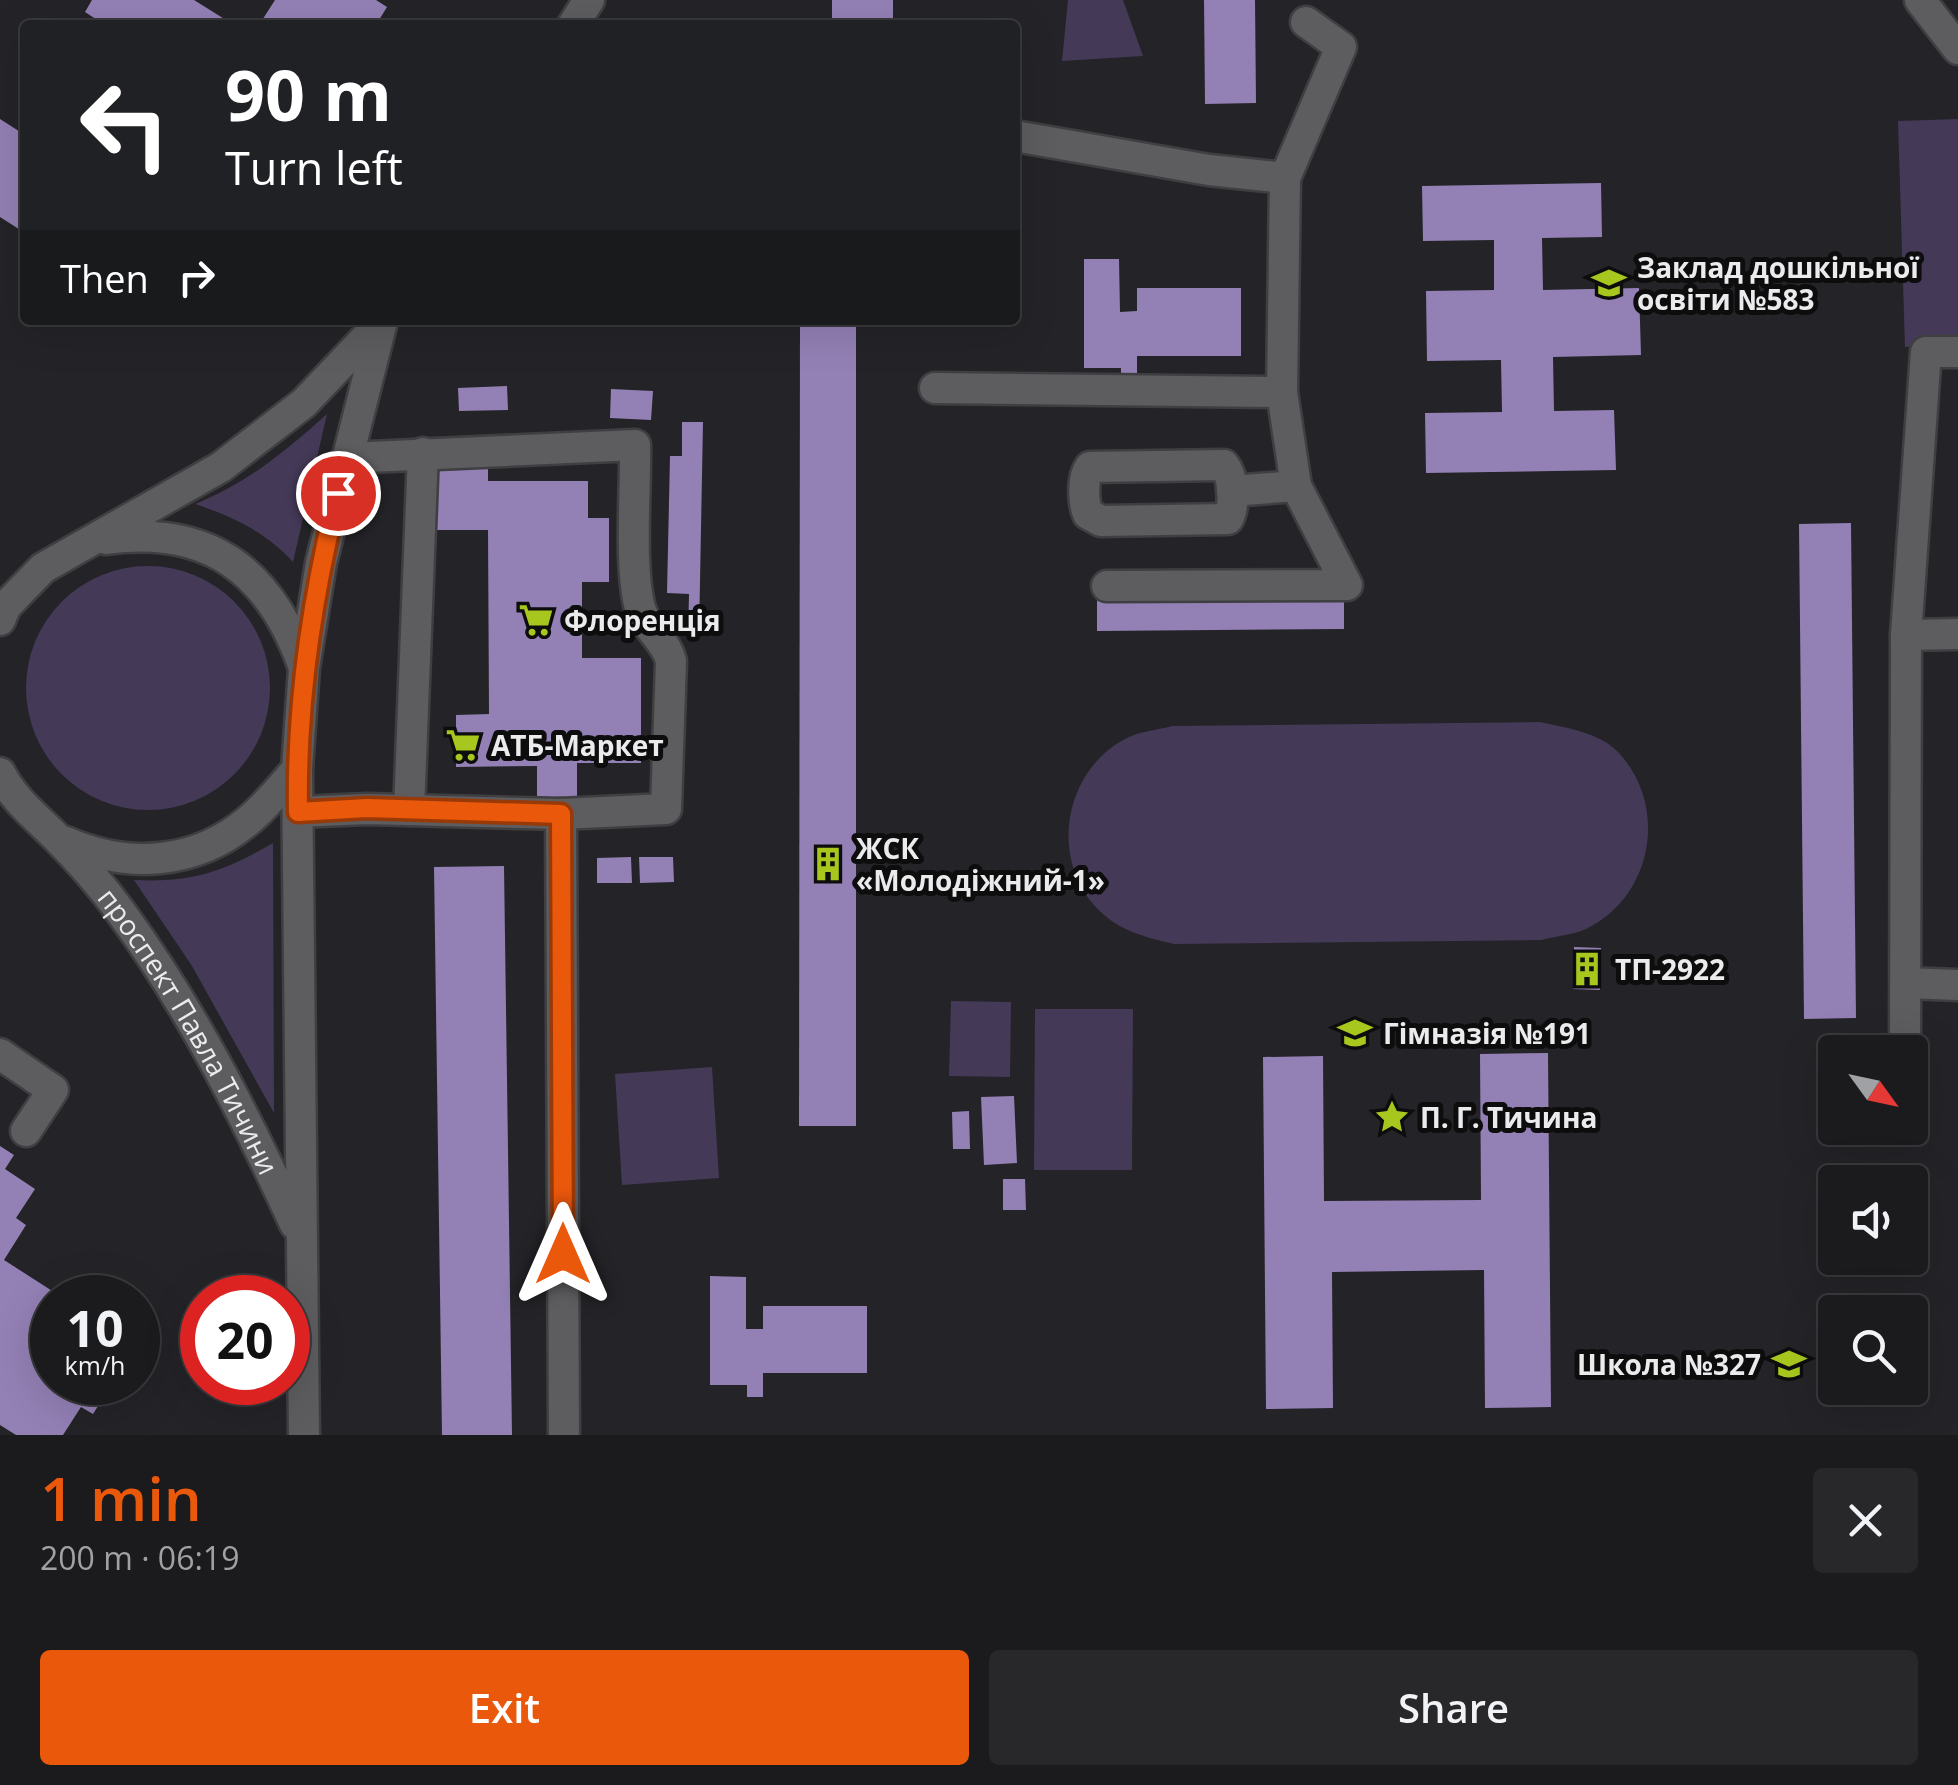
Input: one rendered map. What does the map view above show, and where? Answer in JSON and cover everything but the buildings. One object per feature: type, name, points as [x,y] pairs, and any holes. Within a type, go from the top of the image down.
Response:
[{"type":"street","points":[[1920,0],[1958,49]]},
{"type":"street","points":[[1107,586],[1348,585],[1296,486],[1282,392],[1285,178],[1340,47],[1306,22]]},
{"type":"street","points":[[1020,137],[1209,170],[1285,178]]},
{"type":"street","name":"проспект Павла Тичини","points":[[0,620],[6,606],[43,568],[221,467],[304,403],[378,325]]},
{"type":"street","name":"проспект Павла Тичини","points":[[304,1435],[298,769],[304,668],[320,563],[381,325]]},
{"type":"street","points":[[1906,1035],[1906,636],[1926,352],[1958,352]]},
{"type":"street","points":[[935,388],[1282,392]]},
{"type":"street","points":[[298,812],[561,814],[666,809],[671,661],[669,650],[641,614],[636,590],[635,444],[347,458]]},
{"type":"street","points":[[409,810],[422,453]]},
{"type":"street","points":[[1224,465],[1232,490],[1232,516],[1222,521],[1101,521],[1088,514],[1086,508],[1086,471],[1096,466],[1224,465]]},
{"type":"street","points":[[1232,490],[1296,486]]},
{"type":"street","name":"проспект Павла Тичини","points":[[95,541],[142,534],[190,542],[234,562],[269,595],[293,637],[304,668]]},
{"type":"street","points":[[0,578],[43,568]]},
{"type":"street","points":[[1906,636],[1958,634]]},
{"type":"street","name":"проспект Павла Тичини","points":[[57,838],[95,855],[122,859],[177,857],[216,843],[250,820],[298,769]]},
{"type":"street","name":"проспект Павла Тичини","points":[[4,785],[118,908],[184,1006],[250,1125],[300,1236]]},
{"type":"street","points":[[561,814],[564,1435]]},
{"type":"street","points":[[1906,983],[1958,985]]},
{"type":"street","points":[[0,1054],[53,1090],[26,1131]]},
{"type":"shaded area","points":[[1068,0],[1123,0],[1143,56],[1062,61]]},
{"type":"shaded area","points":[[1958,119],[1958,345],[1905,347],[1898,121]]},
{"type":"shaded area","points":[[327,414],[293,562],[248,527],[195,504],[265,465]]},
{"type":"shaded area","points":[[148,566],[195,575],[234,602],[261,641],[270,688],[261,735],[234,774],[195,801],[148,810],[101,801],[62,774],[35,735],[26,688],[35,641],[62,602],[101,575]]},
{"type":"shaded area","points":[[1540,722],[1582,732],[1610,745],[1634,774],[1644,798],[1648,823],[1639,873],[1609,914],[1581,931],[1541,940],[1174,944],[1136,934],[1111,920],[1086,894],[1074,871],[1069,846],[1076,796],[1105,753],[1138,734],[1172,726]]},
{"type":"shaded area","points":[[273,843],[274,1113],[192,966],[134,880],[173,880],[207,874]]},
{"type":"shaded area","points":[[951,1001],[1011,1002],[1010,1077],[949,1076]]},
{"type":"shaded area","points":[[1035,1009],[1133,1009],[1132,1170],[1034,1170]]},
{"type":"shaded area","points":[[712,1067],[719,1178],[622,1185],[615,1074]]},
{"type":"place","name":"Заклад дошкільної освіти №583","points":[[1609,283]]},
{"type":"place","name":"Флоренція","points":[[536,620]]},
{"type":"place","name":"АТБ-Маркет","points":[[463,745]]},
{"type":"place","name":"ЖСК «Молодіжний-1»","points":[[828,864]]},
{"type":"place","name":"ТП-2922","points":[[1587,969]]},
{"type":"place","name":"Гімназія №191","points":[[1355,1033]]},
{"type":"place","name":"П. Г. Тичина","points":[[1392,1117]]},
{"type":"place","name":"Школа №327","points":[[1789,1364]]},
{"type":"route","points":[[338,493],[320,563],[304,668],[298,812],[367,808],[561,814],[563,1254]]}]
